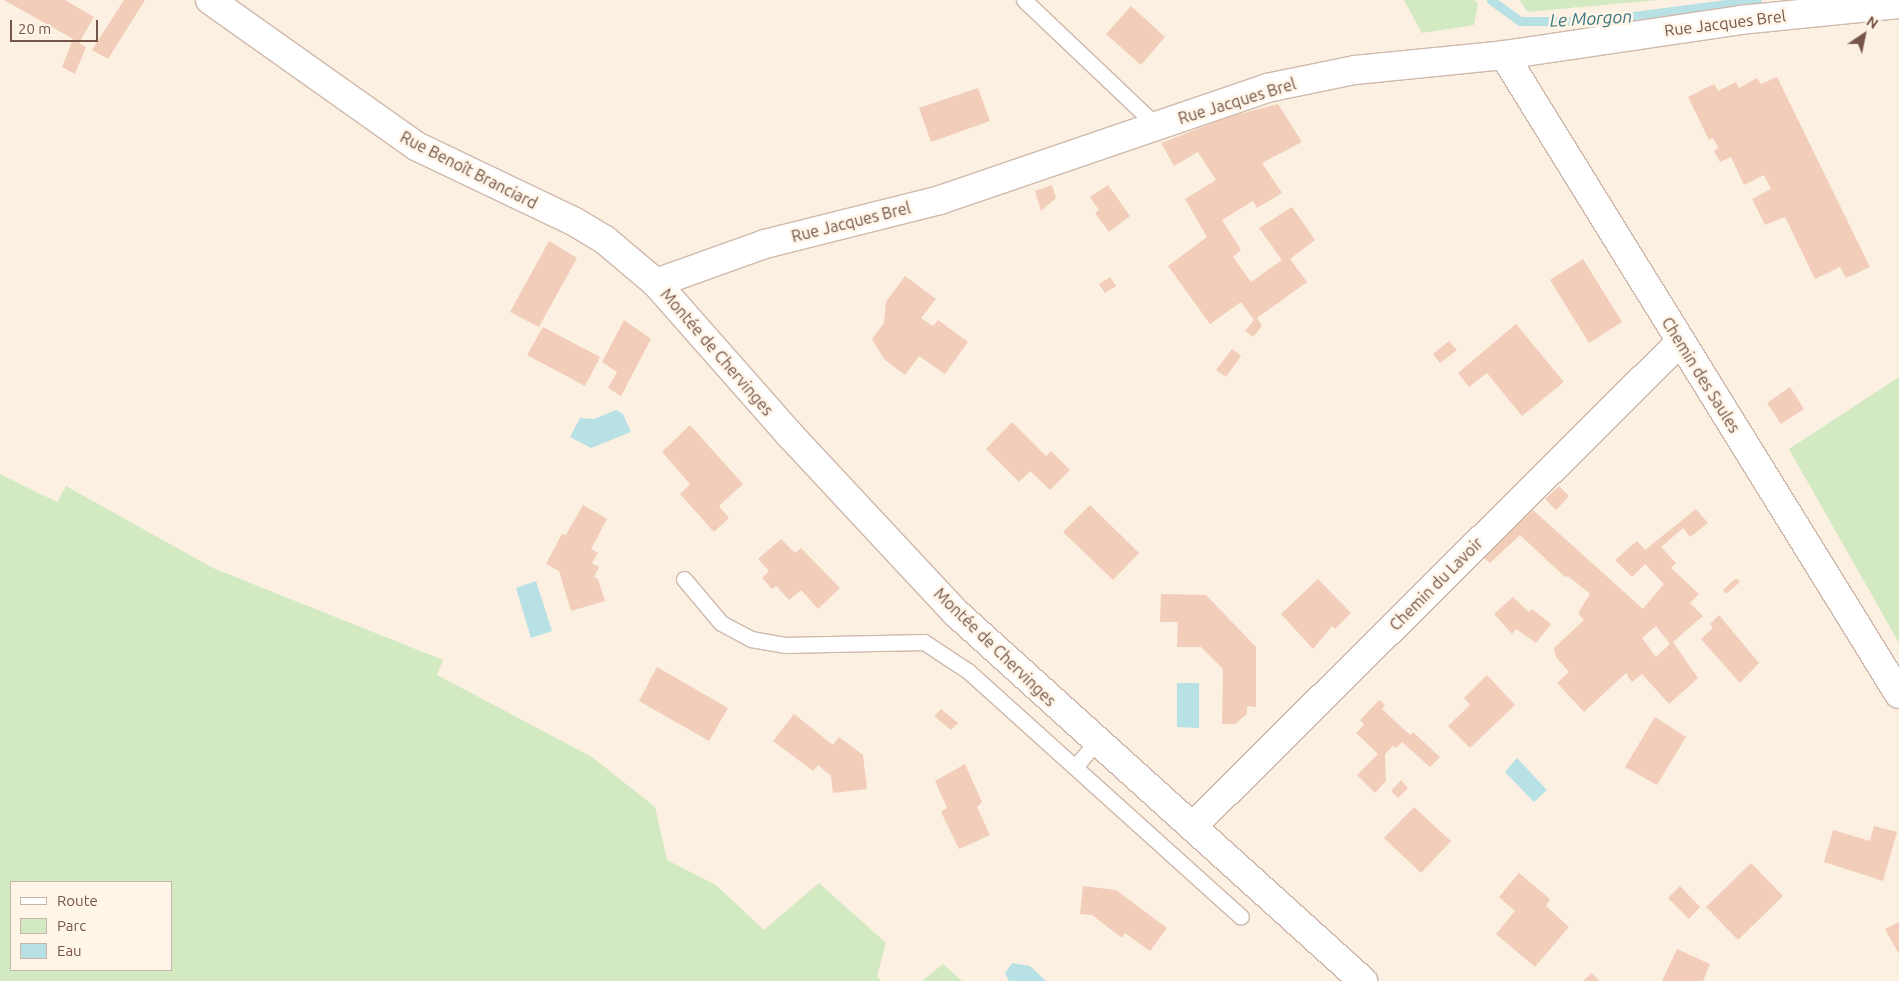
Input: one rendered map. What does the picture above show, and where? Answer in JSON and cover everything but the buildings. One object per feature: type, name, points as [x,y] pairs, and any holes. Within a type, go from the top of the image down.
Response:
[{"type":"street","name":"Rue Benoît Branciard","points":[[210,0],[416,146],[575,222],[605,240],[656,283]]},
{"type":"street","name":"Rue Jacques Brel","points":[[656,283],[765,244],[940,200],[1267,88],[1355,70],[1504,55],[1740,20],[1899,4]]},
{"type":"street","name":"Chemin des Saules","points":[[1504,55],[1899,694]]},
{"type":"street","name":"Montée de Chervinges","points":[[656,283],[790,435],[956,613],[1096,742],[1363,981]]},
{"type":"street","name":"Chemin du Lavoir","points":[[1192,827],[1680,342]]},
{"type":"lane","points":[[1024,0],[1157,126]]},
{"type":"lane","points":[[684,579],[722,623],[751,639],[784,645],[924,642],[968,671],[1242,917]]},
{"type":"lane","points":[[1075,767],[1096,742]]},
{"type":"green space","points":[[1404,0],[1475,0],[1478,4],[1474,25],[1422,33]]},
{"type":"green space","points":[[1519,0],[1658,0],[1528,12]]},
{"type":"green space","points":[[1899,377],[1899,643],[1789,449]]},
{"type":"green space","points":[[0,474],[57,502],[66,486],[213,568],[443,660],[437,675],[592,757],[655,807],[667,860],[716,885],[764,930],[819,883],[886,943],[877,976],[881,981],[0,981]]},
{"type":"green space","points":[[943,964],[962,981],[922,981]]},
{"type":"water","points":[[616,410],[623,414],[631,432],[591,448],[570,437],[580,418],[594,419]]},
{"type":"water","points":[[536,581],[552,631],[531,638],[516,588]]},
{"type":"water","points":[[1177,683],[1199,683],[1199,728],[1177,727]]},
{"type":"water","points":[[1517,758],[1547,790],[1534,802],[1505,772]]},
{"type":"water","points":[[1012,963],[1030,966],[1046,981],[1009,981],[1005,973]]},
{"type":"waterway","name":"Le Morgon","points":[[1491,0],[1520,21],[1595,21],[1757,0]]}]
